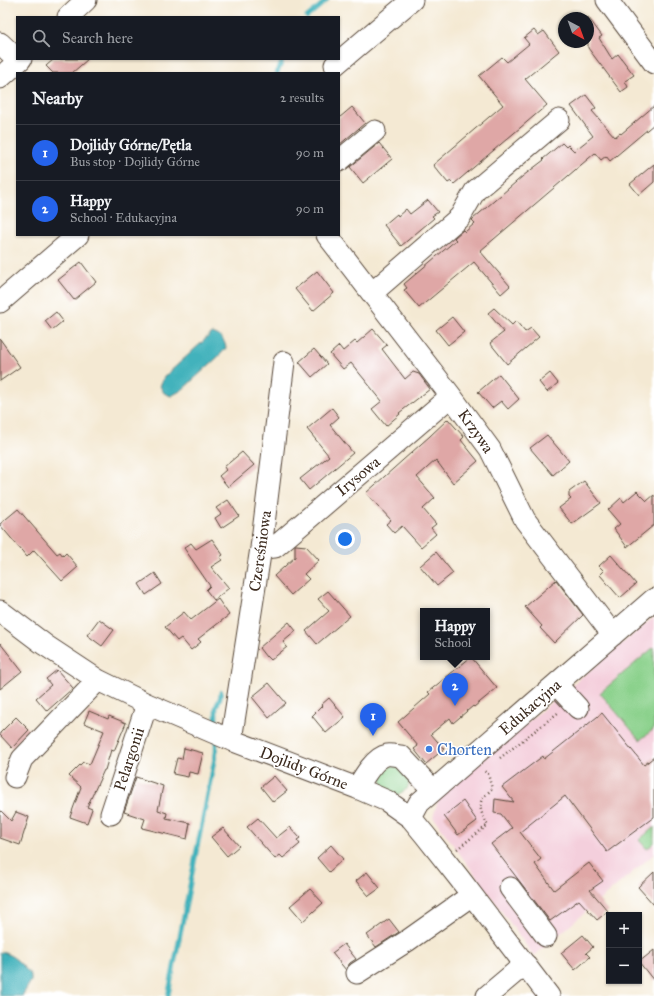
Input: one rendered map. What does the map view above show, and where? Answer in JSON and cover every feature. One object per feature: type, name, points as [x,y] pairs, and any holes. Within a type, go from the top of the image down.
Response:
[{"type":"street","points":[[69,16],[86,0]]},
{"type":"street","points":[[335,65],[412,0]]},
{"type":"street","points":[[607,0],[654,63]]},
{"type":"street","points":[[0,43],[16,57]]},
{"type":"street","points":[[0,78],[21,62]]},
{"type":"street","points":[[372,293],[460,217],[475,191],[559,120]]},
{"type":"street","points":[[340,160],[375,130]]},
{"type":"street","points":[[0,302],[77,236]]},
{"type":"street","name":"Krzywa","points":[[328,236],[490,449],[525,520],[613,635]]},
{"type":"street","name":"Czereśniowa","points":[[230,740],[261,548],[284,362]]},
{"type":"street","name":"Irysowa","points":[[261,548],[274,547],[451,396]]},
{"type":"street","name":"Edukacyjna","points":[[411,818],[419,803],[439,785],[654,600]]},
{"type":"street","name":"Dojlidy Górne","points":[[0,612],[45,645],[98,680],[147,704],[230,740],[388,801],[411,818],[549,996]]},
{"type":"street","points":[[16,777],[22,759],[98,680]]},
{"type":"street","points":[[556,684],[578,708]]},
{"type":"street","name":"Pelargonii","points":[[111,814],[147,704]]},
{"type":"street","points":[[357,788],[370,767],[388,755],[401,756],[439,785]]},
{"type":"street","points":[[510,888],[546,936]]},
{"type":"street","points":[[357,973],[407,941],[472,896]]},
{"type":"street","points":[[488,996],[525,964]]},
{"type":"path","points":[[456,849],[488,825],[483,818],[480,807],[483,799],[492,789],[488,774],[484,771]]},
{"type":"shaded area","points":[[654,617],[654,854],[534,956],[433,817],[440,795]]},
{"type":"green space","points":[[654,647],[654,729],[640,740],[600,693]]},
{"type":"green space","points":[[394,765],[405,768],[411,778],[407,789],[397,795],[386,792],[381,781],[384,770]]},
{"type":"green space","points":[[654,827],[654,843],[647,849],[639,840]]},
{"type":"water","points":[[212,333],[222,338],[226,348],[182,390],[171,396],[164,393],[160,386],[164,377]]},
{"type":"water","points":[[0,952],[14,958],[31,975],[31,981],[22,996],[0,996]]},
{"type":"building","points":[[594,25],[602,36],[599,38],[612,59],[618,54],[634,75],[625,81],[628,87],[621,92],[588,48],[594,48]]},
{"type":"building","points":[[534,30],[538,35],[544,31],[559,51],[525,79],[547,105],[454,184],[451,181],[448,183],[433,165],[503,105],[479,76],[502,57],[507,62],[529,44],[524,38]]},
{"type":"building","points":[[53,60],[87,60],[73,72],[52,72],[46,66]]},
{"type":"building","points":[[586,95],[596,108],[592,111],[615,137],[620,133],[621,134],[654,106],[654,124],[610,161],[606,156],[601,160],[595,153],[480,251],[510,286],[501,294],[474,262],[419,308],[404,290],[407,288],[404,284],[456,240],[454,238],[463,230],[465,232],[475,223],[472,220],[473,219],[544,160],[543,159],[562,143],[566,147],[568,145],[574,151],[593,136],[571,106]]},
{"type":"building","points":[[352,107],[365,123],[340,144],[340,117]]},
{"type":"building","points":[[379,143],[392,159],[363,183],[350,167]]},
{"type":"building","points":[[654,164],[654,182],[639,195],[630,184]]},
{"type":"building","points":[[428,200],[438,212],[432,216],[434,218],[401,246],[384,225],[397,214],[398,216],[406,209],[410,214]]},
{"type":"building","points":[[81,262],[96,282],[74,300],[58,280]]},
{"type":"building","points":[[317,271],[334,293],[313,311],[295,289]]},
{"type":"building","points":[[494,308],[512,325],[516,321],[525,332],[531,328],[539,337],[507,364],[490,343],[504,332],[488,313]]},
{"type":"building","points":[[56,312],[63,321],[52,330],[45,321]]},
{"type":"building","points":[[452,317],[464,332],[448,345],[436,330]]},
{"type":"building","points":[[373,329],[387,345],[382,349],[405,379],[413,372],[419,374],[430,389],[399,413],[400,414],[386,426],[372,409],[382,401],[351,363],[343,369],[330,354],[339,346],[343,351],[355,341],[357,343]]},
{"type":"building","points":[[0,339],[20,367],[0,381]]},
{"type":"building","points":[[314,349],[327,364],[312,377],[299,362]]},
{"type":"building","points":[[550,373],[558,383],[547,392],[539,382]]},
{"type":"building","points":[[499,374],[519,399],[508,409],[501,401],[492,408],[478,392]]},
{"type":"building","points":[[332,408],[339,417],[330,425],[353,453],[309,490],[300,479],[329,456],[307,429]]},
{"type":"building","points":[[448,419],[464,437],[461,440],[478,461],[453,483],[436,460],[417,477],[435,498],[423,509],[436,524],[431,528],[436,534],[421,547],[402,526],[394,533],[386,524],[391,520],[366,493]]},
{"type":"building","points":[[547,435],[569,461],[553,475],[530,448]]},
{"type":"building","points":[[242,452],[254,465],[228,487],[219,476],[226,470],[224,467]]},
{"type":"building","points":[[584,481],[601,503],[572,524],[559,508],[571,499],[569,497],[569,492]]},
{"type":"building","points":[[637,491],[647,501],[654,495],[654,525],[627,547],[614,529],[620,524],[608,510],[621,498],[624,502]]},
{"type":"building","points":[[228,500],[239,516],[221,528],[215,518],[221,514],[216,508]]},
{"type":"building","points":[[18,509],[57,554],[60,552],[63,556],[66,553],[78,567],[62,581],[34,550],[27,557],[0,525]]},
{"type":"building","points":[[212,539],[223,555],[220,557],[222,560],[211,567],[229,588],[214,600],[206,590],[210,586],[184,548],[191,543],[196,549]]},
{"type":"building","points":[[295,545],[306,546],[319,560],[304,574],[309,579],[291,595],[274,576],[295,557]]},
{"type":"building","points":[[436,552],[453,573],[437,586],[420,566]]},
{"type":"building","points":[[611,555],[636,584],[620,598],[600,575],[604,571],[599,566]]},
{"type":"building","points":[[155,573],[162,584],[146,595],[139,584]]},
{"type":"building","points":[[556,580],[583,615],[554,643],[540,628],[542,626],[525,607]]},
{"type":"building","points":[[328,591],[350,616],[317,644],[306,631],[329,611],[318,599]]},
{"type":"building","points":[[218,599],[229,615],[198,639],[201,642],[191,650],[181,638],[177,641],[165,627],[184,612],[191,620]]},
{"type":"building","points":[[99,619],[114,630],[102,646],[87,635]]},
{"type":"building","points":[[289,622],[296,631],[283,642],[287,647],[271,660],[267,656],[266,657],[259,648]]},
{"type":"building","points":[[0,643],[22,671],[0,689]]},
{"type":"building","points":[[467,660],[474,660],[497,688],[453,723],[450,718],[431,734],[444,749],[426,764],[414,749],[418,746],[398,722],[430,694],[428,692]]},
{"type":"building","points":[[57,670],[73,688],[47,711],[36,698],[51,685],[46,679]]},
{"type":"building","points":[[269,683],[286,703],[269,718],[252,697]]},
{"type":"building","points":[[329,698],[345,717],[326,733],[312,716]]},
{"type":"building","points":[[89,711],[108,719],[109,716],[126,723],[114,751],[111,750],[105,770],[87,807],[92,809],[87,823],[70,817],[81,787],[69,776],[83,762],[90,764],[104,731],[84,723]]},
{"type":"building","points":[[602,713],[644,765],[654,757],[654,817],[607,852],[565,796],[520,832],[541,859],[535,864],[554,890],[589,863],[603,881],[590,890],[608,911],[597,920],[579,900],[550,921],[491,844],[512,828],[501,814],[494,813],[495,799],[514,802],[502,787],[543,756],[544,759]]},
{"type":"building","points":[[16,717],[29,730],[12,748],[0,735],[0,733]]},
{"type":"building","points":[[184,748],[203,753],[198,774],[189,772],[188,777],[173,774],[177,758],[182,759]]},
{"type":"building","points":[[274,776],[287,791],[273,802],[261,787]]},
{"type":"building","points":[[136,777],[163,786],[158,810],[167,813],[166,818],[190,823],[187,839],[142,828],[145,819],[124,812]]},
{"type":"building","points":[[463,801],[477,821],[458,835],[444,816]]},
{"type":"building","points":[[0,810],[11,821],[16,812],[29,817],[20,845],[0,838]]},
{"type":"building","points":[[258,818],[276,838],[290,827],[300,838],[297,840],[300,844],[283,858],[280,855],[275,859],[247,827]]},
{"type":"building","points":[[223,828],[239,846],[227,856],[211,837]]},
{"type":"building","points":[[331,845],[343,859],[329,872],[317,858]]},
{"type":"building","points":[[367,872],[380,888],[369,896],[356,881]]},
{"type":"building","points":[[654,872],[654,905],[638,887]]},
{"type":"building","points":[[310,889],[323,903],[303,921],[290,906]]},
{"type":"building","points":[[389,919],[399,932],[376,947],[367,935]]},
{"type":"building","points":[[583,935],[593,947],[586,953],[590,957],[575,970],[561,953]]},
{"type":"building","points":[[344,944],[356,959],[350,963],[346,970],[332,953]]},
{"type":"building","points":[[654,950],[654,981],[642,966],[642,960]]},
{"type":"waterway","points":[[308,16],[327,0]]},
{"type":"waterway","points":[[277,72],[283,60]]},
{"type":"waterway","points":[[216,728],[216,707],[221,692]]},
{"type":"waterway","points":[[168,996],[216,752],[216,739]]},
{"type":"place","name":"Happy","points":[[455,706]]},
{"type":"place","name":"Dojlidy Górne/Pętla","points":[[373,736]]},
{"type":"place","name":"Chorten","points":[[429,749]]}]
